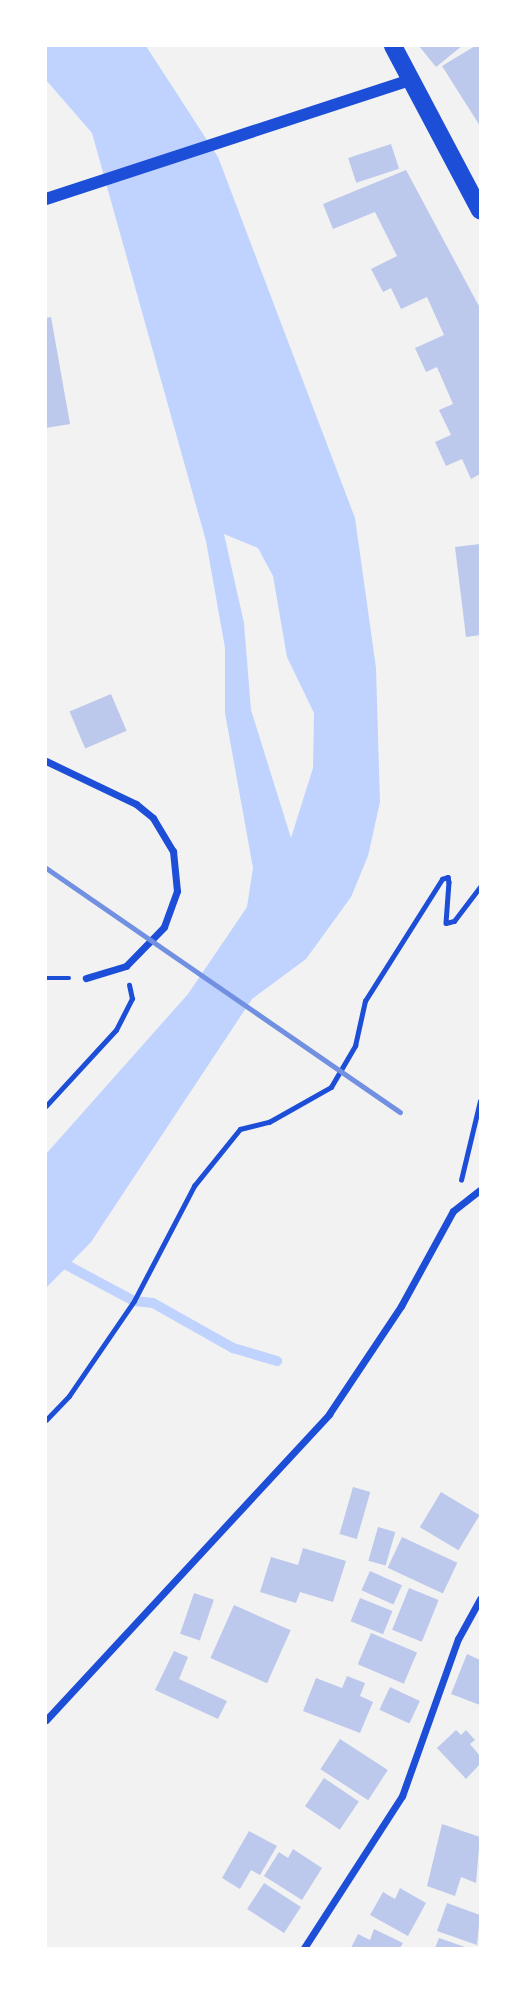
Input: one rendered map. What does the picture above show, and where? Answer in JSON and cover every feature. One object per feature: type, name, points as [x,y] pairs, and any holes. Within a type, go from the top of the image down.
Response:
[{"type":"main road","points":[[393,46],[480,207]]},
{"type":"street","points":[[46,199],[413,79]]},
{"type":"street","points":[[46,761],[136,804],[153,818],[173,851],[177,872],[172,909],[164,927],[126,966],[86,978]]},
{"type":"street","points":[[46,1720],[329,1414],[401,1306],[453,1212],[481,1189]]},
{"type":"street","points":[[304,1948],[402,1796],[458,1639],[481,1599]]},
{"type":"path","points":[[46,1420],[69,1396],[134,1301],[194,1186],[240,1129],[269,1122],[331,1087],[355,1046],[365,1001],[442,879],[448,877],[449,882],[446,923],[454,922],[481,887]]},
{"type":"path","points":[[46,1106],[116,1030],[132,999],[126,966]]},
{"type":"path","points":[[453,1212],[481,1101]]},
{"type":"water","points":[[46,46],[146,46],[218,157],[355,518],[376,668],[380,802],[368,856],[351,897],[306,959],[252,999],[91,1242],[46,1288],[46,1154],[188,994],[247,907],[253,868],[225,713],[225,648],[206,541],[92,133],[46,80]],"holes":[[[224,534],[258,548],[273,576],[287,657],[314,713],[313,768],[291,838],[251,710],[244,623]]]},
{"type":"building","points":[[419,46],[462,46],[436,67]]},
{"type":"building","points":[[475,46],[480,46],[480,126],[442,66]]},
{"type":"building","points":[[391,144],[399,169],[356,183],[348,158]]},
{"type":"building","points":[[406,170],[480,308],[480,474],[471,479],[462,459],[446,466],[435,442],[451,435],[439,410],[453,404],[437,367],[426,372],[415,348],[444,335],[427,297],[401,309],[391,288],[383,292],[371,269],[397,256],[375,212],[333,229],[323,204]]},
{"type":"building","points":[[51,317],[70,424],[46,428],[46,318]]},
{"type":"building","points":[[480,544],[480,635],[466,637],[455,547]]},
{"type":"building","points":[[111,694],[127,731],[85,748],[70,712]]},
{"type":"building","points":[[353,1487],[370,1492],[357,1539],[339,1534]]},
{"type":"building","points":[[441,1492],[480,1515],[458,1550],[420,1527]]},
{"type":"building","points":[[378,1527],[395,1532],[386,1566],[368,1561]]},
{"type":"building","points":[[402,1537],[457,1563],[443,1594],[388,1568]]},
{"type":"building","points":[[303,1548],[346,1561],[333,1602],[300,1592],[296,1603],[260,1592],[271,1557],[298,1565]]},
{"type":"building","points":[[370,1571],[402,1585],[393,1604],[361,1590]]},
{"type":"building","points":[[409,1588],[439,1600],[422,1642],[392,1630]]},
{"type":"building","points":[[194,1593],[214,1600],[200,1640],[180,1634]]},
{"type":"building","points":[[360,1598],[392,1611],[383,1634],[351,1621]]},
{"type":"building","points":[[234,1605],[291,1630],[267,1683],[210,1658]]},
{"type":"building","points":[[371,1633],[417,1653],[404,1684],[358,1664]]},
{"type":"building","points":[[174,1651],[188,1657],[179,1679],[227,1701],[218,1719],[155,1690]]},
{"type":"building","points":[[467,1654],[480,1660],[480,1705],[451,1694]]},
{"type":"building","points":[[347,1676],[365,1683],[360,1696],[373,1702],[360,1733],[303,1711],[316,1678],[342,1688]]},
{"type":"building","points":[[390,1687],[420,1701],[409,1724],[379,1710]]},
{"type":"building","points":[[456,1730],[461,1735],[466,1730],[475,1740],[470,1744],[480,1756],[480,1764],[466,1779],[437,1748]]},
{"type":"building","points":[[340,1739],[388,1770],[368,1800],[320,1769]]},
{"type":"building","points":[[324,1778],[359,1801],[340,1830],[305,1806]]},
{"type":"building","points":[[442,1824],[480,1837],[476,1883],[461,1877],[455,1896],[427,1886]]},
{"type":"building","points":[[249,1831],[277,1846],[260,1875],[251,1870],[240,1889],[222,1878]]},
{"type":"building","points":[[293,1849],[322,1868],[302,1900],[264,1876],[279,1852],[288,1858]]},
{"type":"building","points":[[264,1883],[301,1907],[284,1933],[247,1909]]},
{"type":"building","points":[[400,1888],[426,1903],[408,1936],[370,1915],[383,1892],[395,1899]]},
{"type":"building","points":[[447,1903],[480,1915],[477,1945],[437,1931]]},
{"type":"building","points":[[374,1929],[403,1943],[400,1948],[351,1948],[358,1934],[370,1940]]},
{"type":"building","points":[[439,1938],[468,1948],[435,1948]]},
{"type":"waterway","points":[[46,1254],[134,1301],[153,1303],[233,1348],[277,1361]]},
{"type":"railway","points":[[46,868],[400,1112]]}]
